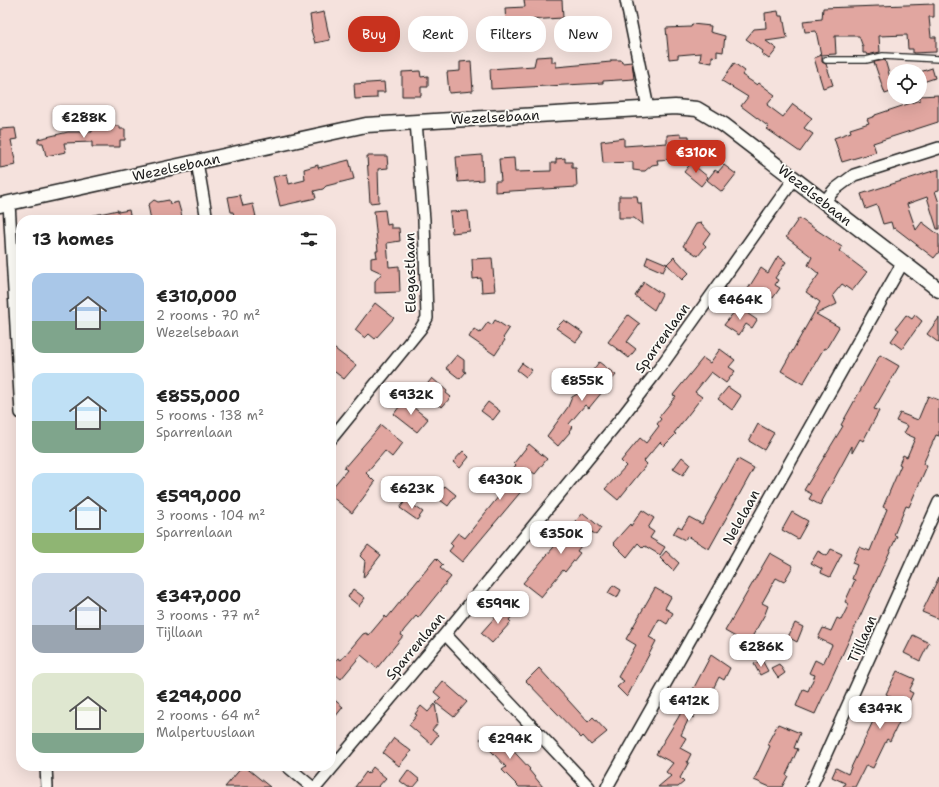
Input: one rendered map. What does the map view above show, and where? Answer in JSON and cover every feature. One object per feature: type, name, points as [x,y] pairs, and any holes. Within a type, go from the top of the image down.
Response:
[{"type":"street","points":[[626,0],[648,108]]},
{"type":"street","name":"Wezelsebaan","points":[[4,204],[366,125],[675,106],[697,109],[724,124],[939,290]]},
{"type":"street","name":"Elegastlaan","points":[[336,433],[421,328],[427,318],[424,220],[416,122]]},
{"type":"street","points":[[824,202],[834,190],[854,175],[939,148]]},
{"type":"street","points":[[197,162],[206,215]]},
{"type":"street","name":"Sparrenlaan","points":[[336,763],[445,634],[659,369],[794,179]]},
{"type":"street","points":[[4,204],[16,352]]},
{"type":"street","name":"Nelelaan","points":[[607,787],[903,262]]},
{"type":"street","name":"Tijllaan","points":[[811,787],[939,502]]},
{"type":"street","points":[[445,634],[589,787]]},
{"type":"street","points":[[46,771],[47,787]]},
{"type":"street","points":[[293,771],[312,787]]},
{"type":"street","name":"Sparrenlaan","points":[[316,787],[329,771]]},
{"type":"lane","points":[[826,60],[866,60],[883,56],[939,59]]},
{"type":"building","points":[[524,0],[562,0],[563,16],[554,16],[554,19],[546,19],[546,16],[506,16],[505,8],[525,7]]},
{"type":"building","points":[[934,4],[934,17],[929,17],[931,37],[936,37],[936,52],[913,53],[913,49],[908,49],[907,35],[879,36],[880,52],[867,55],[866,53],[863,53],[863,47],[859,36],[835,36],[836,54],[821,55],[816,31],[805,32],[803,21],[822,19],[823,8]]},
{"type":"building","points":[[778,11],[779,16],[783,16],[787,38],[766,41],[777,49],[769,59],[762,54],[763,51],[746,39],[754,29],[766,28],[765,13]]},
{"type":"building","points":[[324,12],[330,40],[315,43],[311,30],[310,15]]},
{"type":"building","points":[[692,24],[711,26],[710,32],[725,36],[723,52],[717,51],[717,57],[712,56],[712,63],[700,61],[701,53],[678,55],[678,58],[669,59],[666,28],[691,27]]},
{"type":"building","points":[[822,55],[822,62],[826,64],[833,85],[823,88],[814,58]]},
{"type":"building","points":[[552,56],[552,62],[556,62],[556,67],[611,62],[611,60],[621,60],[622,63],[632,62],[634,79],[603,81],[603,83],[491,89],[490,69],[534,66],[536,57]]},
{"type":"building","points":[[885,60],[887,67],[887,93],[885,94],[874,62]]},
{"type":"building","points":[[471,61],[473,91],[449,93],[447,72],[460,71],[460,62]]},
{"type":"building","points":[[734,63],[745,71],[742,75],[757,85],[759,83],[775,95],[767,105],[783,117],[793,104],[812,118],[804,128],[813,134],[800,152],[767,129],[769,127],[741,106],[748,97],[722,81]]},
{"type":"building","points":[[932,68],[935,78],[927,81],[927,70]]},
{"type":"building","points":[[420,71],[421,77],[428,76],[428,87],[421,87],[421,96],[402,96],[402,72]]},
{"type":"building","points":[[384,82],[385,92],[377,92],[377,98],[355,99],[354,84]]},
{"type":"building","points":[[938,95],[938,122],[873,143],[876,152],[842,162],[834,138],[851,132],[850,129],[869,123],[867,119],[875,115],[908,104],[927,104],[927,96]]},
{"type":"building","points":[[120,126],[120,129],[125,129],[125,140],[120,140],[120,147],[92,147],[92,142],[64,143],[66,152],[46,156],[43,143],[38,143],[38,139],[68,132],[92,132],[92,127]]},
{"type":"building","points":[[15,128],[17,139],[11,140],[16,165],[0,168],[0,129]]},
{"type":"building","points":[[681,134],[681,136],[689,136],[691,161],[677,162],[677,159],[657,160],[658,164],[652,165],[645,171],[633,170],[633,162],[603,163],[601,141],[624,138],[624,146],[667,143],[667,135]]},
{"type":"building","points":[[482,155],[483,180],[458,182],[456,157]]},
{"type":"building","points":[[367,156],[387,156],[388,168],[378,169],[379,202],[370,203]]},
{"type":"building","points":[[514,158],[515,172],[551,171],[551,163],[556,163],[556,159],[565,158],[565,162],[572,162],[572,168],[576,168],[577,187],[495,192],[495,181],[501,181],[499,159]]},
{"type":"building","points":[[349,160],[354,179],[326,186],[323,189],[314,191],[316,198],[280,206],[273,177],[287,174],[289,184],[305,180],[304,169],[318,165],[318,168]]},
{"type":"building","points":[[691,163],[708,177],[701,186],[684,172]]},
{"type":"building","points":[[724,165],[736,174],[722,192],[707,180],[715,170],[718,172]]},
{"type":"building","points":[[939,169],[939,190],[935,191],[939,203],[939,229],[937,229],[927,197],[907,204],[916,230],[922,222],[939,235],[939,252],[934,258],[895,228],[893,229],[891,222],[883,224],[877,205],[866,209],[861,194]]},
{"type":"building","points":[[240,195],[243,206],[253,204],[256,215],[234,215],[233,212],[231,212],[228,197]]},
{"type":"building","points":[[619,196],[637,196],[638,203],[641,203],[643,225],[634,218],[619,218]]},
{"type":"building","points":[[154,200],[158,202],[169,200],[170,204],[178,202],[182,215],[150,215],[148,205]]},
{"type":"building","points":[[118,210],[118,212],[129,210],[130,215],[95,215]]},
{"type":"building","points":[[385,210],[387,225],[391,224],[391,228],[399,228],[400,241],[387,243],[389,267],[399,266],[400,292],[375,293],[375,281],[382,273],[371,268],[371,258],[377,257],[376,251],[378,251],[374,211]]},
{"type":"building","points":[[468,211],[470,231],[452,233],[450,212]]},
{"type":"building","points":[[799,218],[842,247],[839,251],[867,272],[852,291],[842,284],[833,295],[837,304],[816,314],[839,327],[826,349],[824,348],[803,384],[781,371],[820,302],[806,292],[819,274],[808,265],[812,257],[786,237]]},
{"type":"building","points":[[701,223],[710,233],[703,243],[706,246],[698,256],[683,246],[696,224]]},
{"type":"building","points":[[648,256],[667,264],[663,272],[645,264]]},
{"type":"building","points":[[778,256],[786,262],[775,278],[778,280],[775,285],[780,288],[773,298],[768,295],[763,303],[746,292],[761,268],[768,273]]},
{"type":"building","points":[[674,257],[689,273],[682,280],[667,264]]},
{"type":"building","points":[[492,258],[495,291],[482,292],[481,278],[473,279],[472,259]]},
{"type":"building","points":[[644,282],[662,294],[654,310],[635,296]]},
{"type":"building","points":[[375,303],[394,318],[375,339],[369,334],[365,338],[355,330]]},
{"type":"building","points":[[738,307],[757,320],[752,328],[746,324],[739,335],[724,325]]},
{"type":"building","points":[[628,315],[640,324],[627,342],[636,349],[629,358],[608,342]]},
{"type":"building","points":[[906,315],[912,319],[915,315],[922,321],[902,349],[891,341],[899,330],[896,328]]},
{"type":"building","points":[[939,318],[939,343],[927,334]]},
{"type":"building","points":[[495,320],[509,329],[503,338],[505,340],[495,355],[469,337],[474,329],[480,333],[488,322],[492,325]]},
{"type":"building","points":[[564,320],[583,333],[576,342],[556,328]]},
{"type":"building","points":[[720,349],[735,360],[729,367],[735,371],[726,383],[711,372],[695,392],[702,397],[674,433],[676,434],[664,446],[660,442],[644,461],[647,464],[618,500],[605,489],[626,466],[621,461],[640,438],[646,443],[659,426],[657,424],[661,419],[659,417],[676,396],[673,395],[703,358],[710,363]]},
{"type":"building","points":[[336,350],[356,365],[344,379],[336,373]]},
{"type":"building","points":[[457,355],[464,360],[464,371],[466,372],[460,379],[446,368]]},
{"type":"building","points":[[880,355],[899,366],[874,409],[879,411],[863,441],[860,439],[852,453],[852,446],[820,505],[809,499],[812,494],[804,490],[843,426],[841,425]]},
{"type":"building","points":[[599,362],[616,375],[589,408],[585,405],[569,424],[572,427],[569,431],[570,432],[558,446],[547,436],[568,407],[572,397],[579,393],[592,376],[590,374]]},
{"type":"building","points":[[522,363],[532,370],[526,377],[517,370]]},
{"type":"building","points":[[432,378],[447,391],[446,393],[451,397],[442,407],[440,405],[438,406],[421,392]]},
{"type":"building","points":[[728,387],[741,396],[732,410],[718,399]]},
{"type":"building","points":[[928,396],[939,400],[939,436],[936,435],[923,464],[927,466],[909,507],[906,506],[894,535],[897,536],[815,714],[796,706],[803,689],[808,691],[815,675],[809,673],[815,660],[823,664],[832,645],[818,638],[823,628],[831,631],[837,618],[841,620],[849,604],[845,602],[855,580],[852,579],[857,565],[852,563],[859,547],[870,551],[887,509],[883,507],[901,465],[899,464],[903,455],[907,457],[915,438],[904,433],[908,426],[896,421],[900,413],[918,420]]},
{"type":"building","points":[[404,400],[428,419],[417,432],[394,414]]},
{"type":"building","points":[[488,402],[500,411],[493,420],[481,411]]},
{"type":"building","points":[[758,424],[774,433],[764,450],[749,441]]},
{"type":"building","points":[[381,425],[403,443],[392,457],[385,451],[366,473],[375,482],[352,513],[336,500],[336,483],[347,470],[344,468]]},
{"type":"building","points":[[529,444],[547,459],[535,474],[532,472],[521,485],[524,488],[462,562],[449,551],[453,546],[450,543],[458,533],[465,538],[499,496],[494,490],[516,465],[514,463]]},
{"type":"building","points":[[463,451],[469,457],[460,468],[453,462]]},
{"type":"building","points":[[682,457],[690,464],[683,475],[673,469]]},
{"type":"building","points":[[738,459],[754,468],[709,549],[687,536],[685,540],[673,534],[678,526],[682,528],[689,517],[702,524]]},
{"type":"building","points":[[445,486],[456,495],[448,506],[436,497]]},
{"type":"building","points":[[406,500],[423,512],[417,520],[400,508]]},
{"type":"building","points":[[642,510],[654,518],[648,528],[654,532],[650,538],[665,547],[660,555],[645,546],[643,548],[638,543],[627,557],[613,543],[630,524],[631,526]]},
{"type":"building","points":[[792,512],[808,521],[798,539],[782,530]]},
{"type":"building","points":[[583,513],[601,528],[596,535],[592,532],[577,551],[580,553],[565,572],[563,570],[541,597],[523,583]]},
{"type":"building","points":[[368,545],[381,555],[363,578],[365,561],[360,556]]},
{"type":"building","points":[[831,549],[842,554],[830,577],[821,573],[822,569],[811,563],[818,551],[827,556]]},
{"type":"building","points":[[666,551],[679,563],[673,571],[660,558]]},
{"type":"building","points":[[770,553],[793,566],[784,582],[776,578],[762,603],[768,606],[765,614],[748,644],[725,631]]},
{"type":"building","points":[[436,558],[443,565],[440,568],[451,577],[418,618],[416,616],[404,630],[401,635],[403,636],[377,668],[361,655],[341,679],[336,675],[336,660],[338,658],[341,660],[363,634],[366,633],[369,635],[385,616],[387,618]]},
{"type":"building","points":[[939,577],[939,619],[922,612]]},
{"type":"building","points":[[613,585],[621,590],[617,598],[608,593]]},
{"type":"building","points":[[655,588],[671,597],[665,608],[673,613],[667,624],[659,619],[649,637],[656,641],[627,697],[617,687],[624,681],[618,677],[636,645],[626,639]]},
{"type":"building","points":[[353,589],[365,598],[359,606],[348,597]]},
{"type":"building","points":[[505,606],[514,614],[509,620],[511,622],[492,643],[481,633]]},
{"type":"building","points":[[795,623],[803,627],[797,642],[788,637]]},
{"type":"building","points":[[913,635],[929,643],[920,661],[904,653]]},
{"type":"building","points":[[711,655],[730,668],[724,680],[719,677],[712,691],[709,689],[693,718],[690,716],[681,735],[686,738],[680,748],[691,754],[687,762],[689,762],[680,778],[684,782],[678,787],[658,787],[671,776],[666,772],[673,763],[656,754],[678,718]]},
{"type":"building","points":[[762,660],[768,671],[760,675],[754,664]]},
{"type":"building","points":[[779,664],[785,673],[778,678],[771,668]]},
{"type":"building","points":[[539,668],[588,722],[593,717],[607,732],[591,745],[583,736],[581,738],[526,681]]},
{"type":"building","points":[[897,671],[915,679],[909,691],[913,693],[908,704],[890,741],[887,739],[873,768],[866,765],[855,787],[843,787],[845,783],[832,777],[836,768],[848,774],[876,715],[882,717],[891,697],[886,694]]},
{"type":"building","points":[[443,681],[467,702],[454,717],[436,703],[441,698],[434,692]]},
{"type":"building","points":[[336,701],[343,707],[336,716]]},
{"type":"building","points":[[435,704],[438,723],[432,730],[438,735],[431,744],[409,725],[417,715],[415,714],[421,706],[428,712]]},
{"type":"building","points":[[778,724],[800,733],[794,748],[798,749],[786,775],[788,776],[782,787],[770,787],[754,780],[770,746],[767,744]]},
{"type":"building","points":[[494,726],[506,738],[504,740],[506,743],[530,769],[529,770],[543,787],[519,787],[502,770],[506,767],[480,739]]},
{"type":"building","points":[[394,738],[411,751],[399,766],[383,753]]},
{"type":"building","points":[[373,767],[386,778],[378,787],[355,787],[366,772],[368,774]]},
{"type":"building","points":[[408,770],[420,780],[414,787],[408,787],[400,781]]},
{"type":"building","points":[[239,771],[250,771],[270,787],[225,787]]}]
